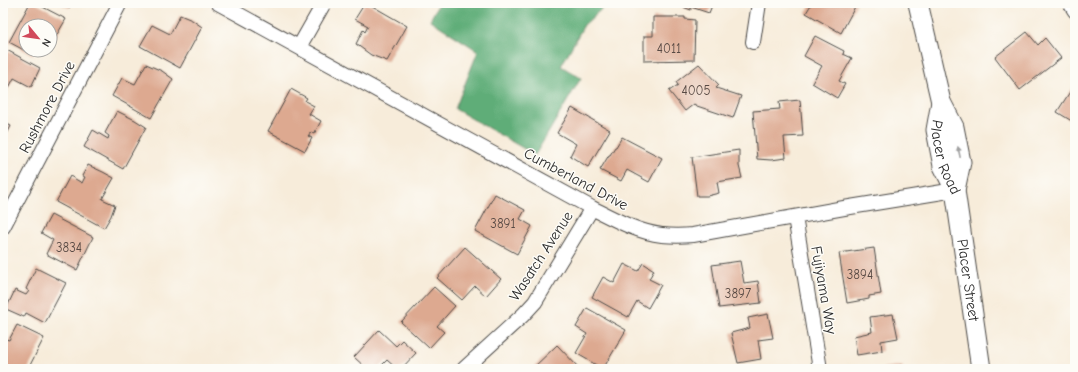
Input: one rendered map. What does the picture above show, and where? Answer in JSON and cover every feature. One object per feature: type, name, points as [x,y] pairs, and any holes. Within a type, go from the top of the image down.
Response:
[{"type":"main road","name":"Placer Road","points":[[918,3],[941,102],[954,127],[962,162],[955,190]]},
{"type":"main road","name":"Placer Street","points":[[955,190],[981,369]]},
{"type":"street","name":"Rushmore Drive","points":[[3,227],[120,3]]},
{"type":"street","name":"Cumberland Drive","points":[[218,3],[592,208],[643,230],[677,236],[693,235],[955,190]]},
{"type":"street","points":[[299,47],[324,3]]},
{"type":"street","points":[[753,42],[759,3]]},
{"type":"street","points":[[1070,3],[1075,11]]},
{"type":"street","name":"Wasatch Avenue","points":[[464,369],[523,315],[535,302],[592,208]]},
{"type":"street","name":"Fujiyama Way","points":[[794,217],[820,369]]},
{"type":"green space","points":[[439,3],[608,3],[584,25],[561,66],[581,78],[535,155],[455,109],[478,51],[430,20]]},
{"type":"building","points":[[30,3],[35,3],[66,19],[58,33],[58,18],[22,18]]},
{"type":"building","points":[[59,3],[72,3],[69,8]]},
{"type":"building","points":[[365,3],[407,26],[387,61],[371,55],[356,44],[363,30],[365,32],[368,26],[355,19]]},
{"type":"building","points":[[672,3],[713,3],[709,13],[691,7],[691,10]]},
{"type":"building","points":[[812,3],[857,3],[841,33],[806,13]]},
{"type":"building","points":[[180,15],[192,20],[202,27],[180,68],[140,46],[152,25],[170,34]]},
{"type":"building","points":[[653,17],[685,17],[685,19],[695,20],[694,60],[644,61],[644,36],[653,36]]},
{"type":"building","points":[[18,25],[18,47],[9,42]]},
{"type":"building","points":[[1027,32],[1038,45],[1045,38],[1061,58],[1020,90],[995,57]]},
{"type":"building","points":[[815,36],[844,51],[843,54],[852,58],[839,81],[845,84],[837,98],[812,83],[822,66],[804,56]]},
{"type":"building","points":[[3,48],[18,56],[18,58],[22,58],[40,68],[31,87],[14,78],[3,99]]},
{"type":"building","points":[[146,64],[162,71],[173,79],[151,118],[112,96],[122,78],[135,84]]},
{"type":"building","points":[[699,64],[719,85],[716,88],[741,96],[733,118],[694,104],[685,111],[669,91],[678,85],[676,82]]},
{"type":"building","points":[[1075,84],[1075,123],[1057,112]]},
{"type":"building","points":[[291,89],[307,98],[305,101],[314,106],[309,114],[321,121],[314,134],[311,132],[308,136],[312,138],[305,151],[268,131]]},
{"type":"building","points":[[800,100],[803,136],[784,137],[786,158],[771,160],[757,159],[753,111],[780,109],[779,102]]},
{"type":"building","points":[[572,108],[610,130],[588,167],[570,156],[576,144],[557,133]]},
{"type":"building","points":[[117,111],[146,127],[123,169],[84,147],[93,130],[108,139],[109,136],[105,133]]},
{"type":"building","points":[[3,122],[11,126],[3,142]]},
{"type":"building","points":[[622,137],[662,158],[649,182],[627,170],[621,181],[600,170]]},
{"type":"building","points":[[739,150],[739,166],[742,178],[717,182],[719,193],[707,196],[697,196],[692,157]]},
{"type":"building","points":[[88,165],[114,178],[102,199],[115,205],[104,228],[56,202],[70,176],[82,183],[85,177],[82,176]]},
{"type":"building","points":[[495,194],[525,210],[520,219],[532,226],[517,254],[475,231]]},
{"type":"building","points":[[51,215],[93,237],[77,270],[46,254],[53,240],[41,233]]},
{"type":"building","points":[[465,247],[501,279],[486,296],[475,286],[462,300],[437,278]]},
{"type":"building","points":[[874,248],[881,294],[869,296],[869,299],[847,303],[839,253]]},
{"type":"building","points":[[740,261],[744,283],[758,281],[761,303],[719,308],[712,265]]},
{"type":"building","points":[[643,263],[654,270],[649,279],[661,285],[648,308],[637,301],[628,317],[592,297],[603,277],[614,283],[624,264],[638,271]]},
{"type":"building","points":[[36,268],[66,283],[45,323],[26,313],[24,317],[6,309],[15,290],[26,295],[29,291],[26,289]]},
{"type":"building","points":[[434,287],[455,306],[437,326],[444,332],[429,348],[401,322]]},
{"type":"building","points":[[587,308],[626,330],[603,369],[576,353],[587,334],[576,327]]},
{"type":"building","points":[[768,314],[773,338],[758,340],[761,359],[738,363],[731,333],[750,328],[748,318]]},
{"type":"building","points":[[893,314],[898,338],[881,341],[882,351],[857,355],[854,336],[872,332],[870,317]]},
{"type":"building","points":[[17,325],[44,338],[28,369],[3,369],[3,338],[9,340]]},
{"type":"building","points":[[379,330],[396,346],[402,340],[416,353],[401,369],[397,369],[387,360],[378,369],[367,369],[354,357]]},
{"type":"building","points":[[557,345],[580,369],[532,369]]},
{"type":"building","points":[[902,365],[903,369],[883,369],[883,368]]}]
